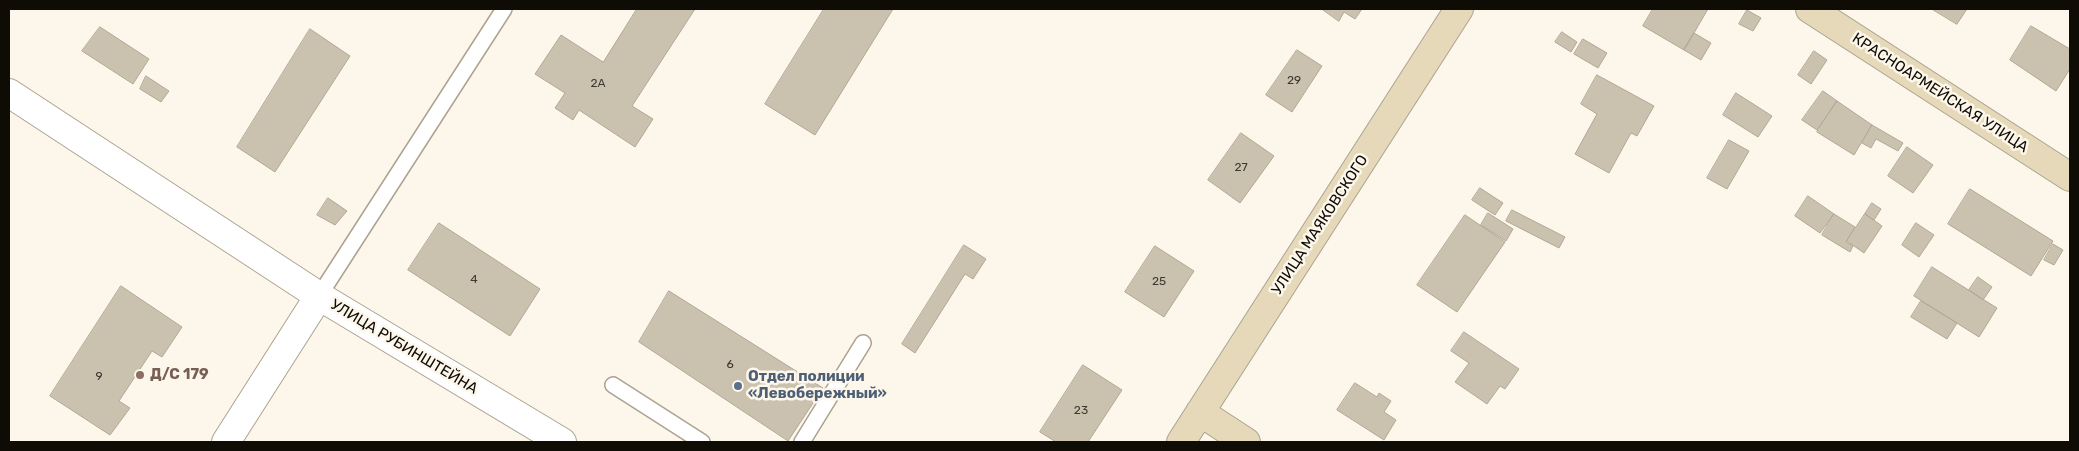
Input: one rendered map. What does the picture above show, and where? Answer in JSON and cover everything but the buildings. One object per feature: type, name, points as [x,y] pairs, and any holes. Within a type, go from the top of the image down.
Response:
[{"type":"street","name":"УЛИЦА МАЯКОВСКОГО","points":[[1181,442],[1459,9]]},
{"type":"street","name":"КРАСНОАРМЕЙСКАЯ УЛИЦА","points":[[1810,9],[2070,177]]},
{"type":"street","points":[[9,93],[319,296]]},
{"type":"street","name":"УЛИЦА РУБИНШТЕЙНА","points":[[226,442],[319,296],[562,442]]},
{"type":"street","points":[[1200,412],[1246,442]]},
{"type":"lane","points":[[319,296],[504,9]]},
{"type":"lane","points":[[802,442],[863,343]]},
{"type":"lane","points":[[613,385],[702,442]]},
{"type":"place","name":"Д/С 179","points":[[140,375]]},
{"type":"place","name":"Отдел полиции «Левобережный»","points":[[738,386]]}]
